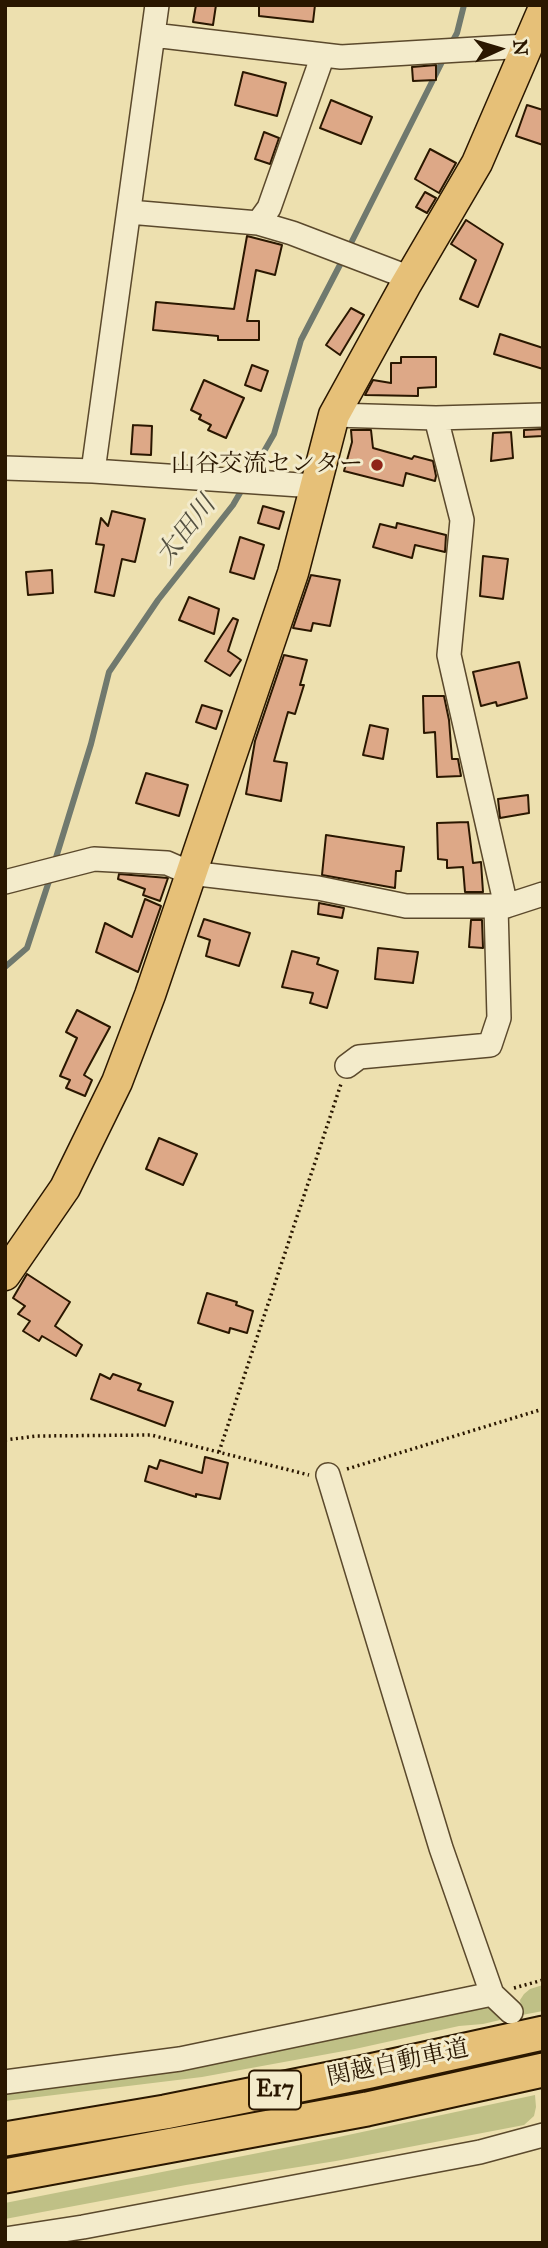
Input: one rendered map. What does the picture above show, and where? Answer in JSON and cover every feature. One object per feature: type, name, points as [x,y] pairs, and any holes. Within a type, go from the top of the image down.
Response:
[{"type":"highway","name":"関越自動車道","points":[[5,2139],[165,2112],[543,2033]]},
{"type":"highway","name":"関越自動車道","points":[[5,2175],[368,2109],[543,2070]]},
{"type":"highway","points":[[5,2129],[165,2112]]},
{"type":"main road","points":[[5,1275],[65,1188],[117,1082],[150,995],[293,573],[334,415],[477,163],[543,10]]},
{"type":"street","points":[[93,471],[156,5]]},
{"type":"street","points":[[153,35],[341,57],[527,46]]},
{"type":"street","points":[[258,223],[270,208],[323,55]]},
{"type":"street","points":[[129,212],[258,223],[292,233],[410,278]]},
{"type":"street","points":[[334,415],[436,418],[543,415]]},
{"type":"street","points":[[347,1066],[359,1057],[490,1045],[499,1018],[501,906],[449,655],[462,520],[436,418]]},
{"type":"street","points":[[5,468],[93,471],[315,486]]},
{"type":"street","points":[[5,882],[94,859],[167,863],[190,873],[318,888],[406,906],[501,906],[543,894]]},
{"type":"street","points":[[328,1475],[441,1848],[492,1994],[512,2012]]},
{"type":"street","points":[[5,2082],[180,2059],[492,1994]]},
{"type":"street","points":[[5,2239],[83,2227],[480,2152],[543,2134]]},
{"type":"path","points":[[219,1452],[347,1066]]},
{"type":"path","points":[[5,1440],[37,1436],[151,1435],[304,1476],[328,1475],[543,1409]]},
{"type":"green space","points":[[543,1985],[543,2011],[522,2015],[520,2000],[524,1994]]},
{"type":"green space","points":[[468,2004],[491,2007],[500,2020],[202,2077],[5,2101],[5,2087]]},
{"type":"green space","points":[[535,2095],[534,2116],[524,2125],[5,2219],[5,2203]]},
{"type":"building","points":[[196,5],[216,5],[213,25],[193,22]]},
{"type":"building","points":[[259,5],[315,5],[313,22],[259,16]]},
{"type":"building","points":[[436,65],[436,80],[413,81],[412,67]]},
{"type":"building","points":[[243,72],[286,83],[277,116],[235,105]]},
{"type":"building","points":[[331,100],[372,117],[361,144],[320,128]]},
{"type":"building","points":[[527,105],[543,110],[543,145],[516,136]]},
{"type":"building","points":[[264,132],[279,138],[270,164],[255,159]]},
{"type":"building","points":[[430,149],[456,163],[439,193],[415,179]]},
{"type":"building","points":[[425,192],[436,198],[427,213],[416,207]]},
{"type":"building","points":[[466,220],[503,244],[478,307],[460,299],[476,260],[451,244]]},
{"type":"building","points":[[247,236],[282,245],[275,275],[256,270],[247,321],[259,321],[259,340],[218,340],[218,336],[153,330],[156,302],[234,309]]},
{"type":"building","points":[[351,308],[364,315],[340,355],[326,345]]},
{"type":"building","points":[[500,334],[543,348],[543,369],[494,354]]},
{"type":"building","points":[[401,357],[436,357],[436,387],[418,388],[418,396],[365,395],[373,380],[391,383],[391,363],[401,363]]},
{"type":"building","points":[[252,365],[268,371],[261,391],[245,385]]},
{"type":"building","points":[[204,380],[244,398],[226,438],[208,430],[211,425],[199,419],[201,415],[191,410]]},
{"type":"building","points":[[133,425],[152,426],[151,455],[131,454]]},
{"type":"building","points":[[543,429],[543,436],[524,437],[524,430]]},
{"type":"building","name":"山谷交流センター","points":[[351,430],[371,430],[373,448],[412,459],[414,456],[433,461],[435,481],[406,473],[403,486],[344,471],[352,442]]},
{"type":"building","points":[[511,432],[513,458],[491,461],[493,433]]},
{"type":"building","points":[[263,506],[284,512],[279,529],[258,523]]},
{"type":"building","points":[[112,511],[145,519],[135,562],[122,559],[114,596],[95,592],[104,545],[96,544],[101,518],[108,526]]},
{"type":"building","points":[[397,523],[446,535],[445,552],[415,545],[412,558],[373,547],[380,524],[396,528]]},
{"type":"building","points":[[240,537],[264,545],[254,579],[230,572]]},
{"type":"building","points":[[483,556],[508,559],[503,599],[480,596]]},
{"type":"building","points":[[52,570],[53,593],[28,595],[26,572]]},
{"type":"building","points":[[311,575],[340,580],[330,626],[313,623],[311,631],[293,628]]},
{"type":"building","points":[[189,597],[219,609],[214,634],[179,620]]},
{"type":"building","points":[[233,618],[238,620],[228,651],[241,660],[230,676],[205,661]]},
{"type":"building","points":[[284,655],[307,660],[300,685],[304,685],[295,714],[288,712],[274,761],[287,763],[281,801],[246,794],[255,741]]},
{"type":"building","points":[[519,662],[527,698],[497,706],[496,702],[481,706],[473,672]]},
{"type":"building","points":[[423,696],[444,696],[452,759],[458,759],[461,776],[437,777],[435,732],[424,733]]},
{"type":"building","points":[[202,705],[222,711],[216,729],[196,722]]},
{"type":"building","points":[[370,725],[388,729],[383,759],[363,755]]},
{"type":"building","points":[[146,773],[188,785],[179,816],[136,803]]},
{"type":"building","points":[[528,795],[529,813],[500,818],[498,799]]},
{"type":"building","points":[[468,822],[473,863],[481,862],[483,892],[465,892],[463,867],[447,868],[447,860],[438,859],[437,823]]},
{"type":"building","points":[[326,835],[404,847],[401,871],[396,871],[395,888],[322,875]]},
{"type":"building","points":[[119,874],[168,878],[160,901],[143,895],[145,889],[118,879]]},
{"type":"building","points":[[145,899],[161,906],[138,972],[96,952],[105,923],[132,937]]},
{"type":"building","points":[[319,903],[344,908],[342,918],[318,914]]},
{"type":"building","points":[[204,919],[250,933],[239,966],[206,956],[210,940],[198,936]]},
{"type":"building","points":[[471,920],[482,920],[483,948],[469,947]]},
{"type":"building","points":[[378,948],[418,952],[413,983],[375,979]]},
{"type":"building","points":[[292,951],[319,958],[317,964],[338,971],[327,1008],[310,1003],[313,993],[282,987]]},
{"type":"building","points":[[77,1010],[110,1027],[84,1075],[92,1080],[85,1096],[66,1088],[70,1080],[60,1076],[77,1038],[66,1032]]},
{"type":"building","points":[[159,1138],[197,1154],[183,1185],[146,1169]]},
{"type":"building","points":[[27,1274],[70,1302],[55,1326],[82,1345],[76,1356],[42,1336],[39,1341],[23,1331],[30,1321],[18,1314],[25,1306],[13,1298]]},
{"type":"building","points":[[207,1293],[237,1302],[236,1305],[253,1311],[247,1333],[230,1328],[229,1333],[198,1323]]},
{"type":"building","points":[[100,1374],[110,1379],[113,1374],[141,1384],[138,1390],[173,1402],[165,1426],[91,1399]]},
{"type":"building","points":[[205,1457],[228,1463],[220,1499],[196,1494],[196,1497],[145,1481],[149,1466],[157,1469],[160,1460],[202,1473]]},
{"type":"waterway","name":"太田川","points":[[450,46],[457,33],[464,5]]},
{"type":"waterway","name":"太田川","points":[[348,249],[445,56]]},
{"type":"waterway","name":"太田川","points":[[250,476],[274,434],[301,340],[343,259]]},
{"type":"waterway","name":"太田川","points":[[54,864],[91,744],[109,672],[158,600],[233,505],[244,486]]},
{"type":"waterway","name":"太田川","points":[[5,967],[27,948],[50,878]]},
{"type":"place","name":"山谷交流センター","points":[[377,465]]}]
